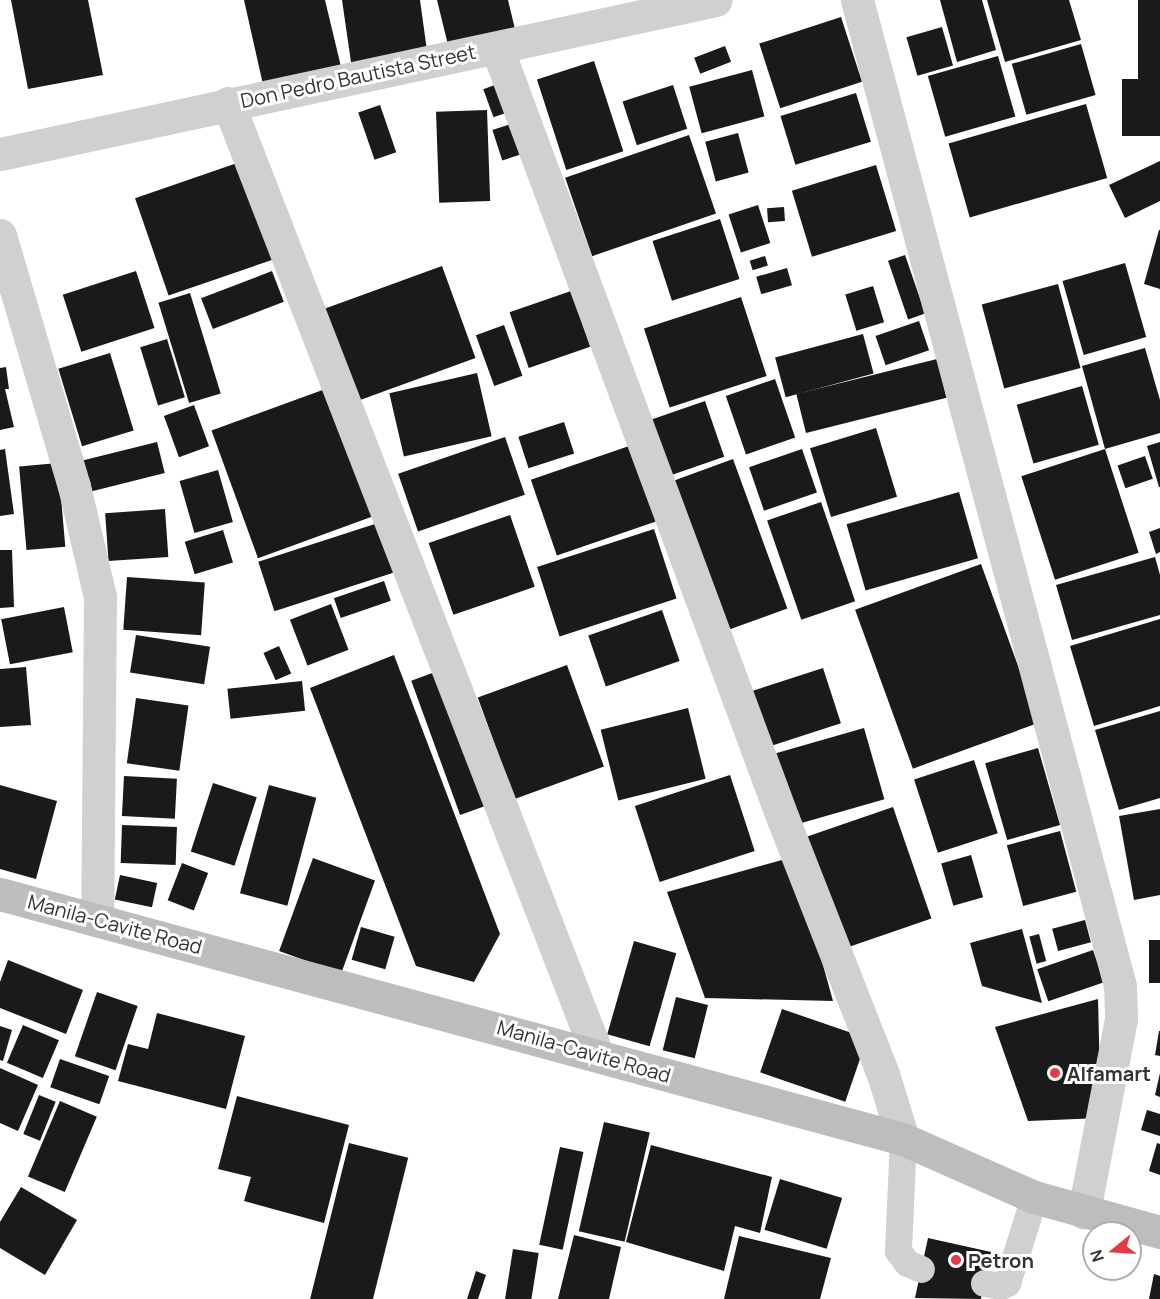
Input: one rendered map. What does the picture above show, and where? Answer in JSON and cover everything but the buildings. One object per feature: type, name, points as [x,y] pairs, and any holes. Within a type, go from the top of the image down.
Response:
[{"type":"main road","name":"Manila-Cavite Road","points":[[0,894],[597,1054],[903,1139],[1034,1197],[1160,1232]]},
{"type":"street","name":"Don Pedro Bautista Street","points":[[0,154],[228,103],[716,0]]},
{"type":"street","points":[[857,0],[1120,986],[1121,1020],[1084,1212]]},
{"type":"street","points":[[497,48],[783,819],[883,1074],[903,1139]]},
{"type":"street","points":[[228,103],[597,1054]]},
{"type":"street","points":[[0,235],[74,486],[100,597],[97,919]]},
{"type":"lane","points":[[903,1139],[898,1251],[907,1263],[921,1269]]},
{"type":"lane","points":[[984,1283],[1001,1286],[1007,1283],[1034,1197]]},
{"type":"place","name":"Alfamart","points":[[1055,1073]]},
{"type":"place","name":"Petron","points":[[956,1260]]}]
